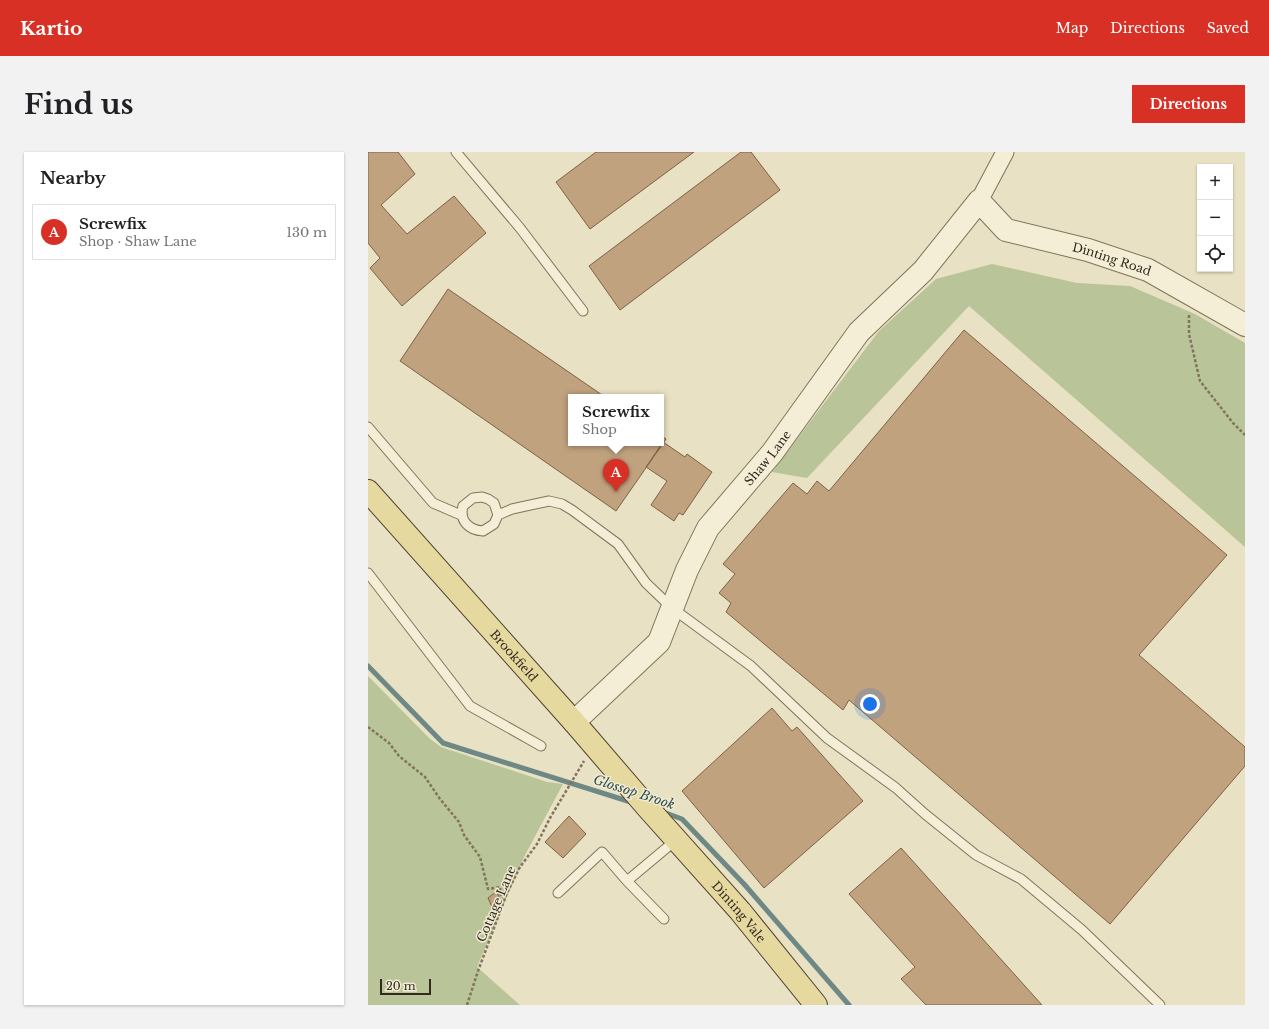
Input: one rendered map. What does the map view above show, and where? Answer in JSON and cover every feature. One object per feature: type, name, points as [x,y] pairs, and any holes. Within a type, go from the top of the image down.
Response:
[{"type":"main road","name":"Brookfield","points":[[368,491],[574,722],[653,814]]},
{"type":"main road","name":"Dinting Vale","points":[[653,814],[740,911],[816,1005]]},
{"type":"street","points":[[979,201],[1005,152]]},
{"type":"street","name":"Dinting Road","points":[[979,201],[1006,230],[1088,250],[1148,270],[1245,325]]},
{"type":"street","name":"Shaw Lane","points":[[574,722],[659,642],[687,570],[708,528],[772,453],[859,332],[923,271],[979,201]]},
{"type":"lane","points":[[456,152],[520,228],[583,311]]},
{"type":"lane","points":[[368,427],[433,502],[461,515],[471,529],[483,531],[494,524],[498,515],[494,503],[482,497],[473,498],[463,506],[461,515]]},
{"type":"lane","points":[[498,515],[512,509],[549,501],[562,504],[618,544],[646,583],[672,608],[751,666],[827,738],[896,788],[976,855],[1021,880],[1082,930],[1160,1005]]},
{"type":"lane","points":[[368,572],[470,706],[541,746]]},
{"type":"lane","points":[[627,881],[676,840]]},
{"type":"lane","points":[[558,893],[602,852],[627,881],[664,919]]},
{"type":"path","points":[[1190,294],[1189,334],[1200,381],[1232,423],[1245,435]]},
{"type":"path","points":[[368,726],[389,743],[399,756],[425,777],[440,799],[459,822],[464,835],[480,858],[488,890],[500,887],[502,908]]},
{"type":"path","name":"Cottage Lane","points":[[467,1005],[507,893],[520,867],[537,844],[550,818],[577,774]]},
{"type":"green space","points":[[992,264],[1077,283],[1130,286],[1195,314],[1245,343],[1245,547],[969,306],[807,478],[772,472],[879,331],[936,279]]},
{"type":"green space","points":[[368,676],[429,738],[441,747],[547,782],[563,784],[524,857],[477,967],[520,1005],[368,1005]]},
{"type":"building","points":[[368,152],[398,152],[415,174],[381,205],[407,234],[454,196],[486,233],[402,306],[370,268],[380,258],[368,243]]},
{"type":"building","points":[[596,152],[694,152],[590,229],[556,182]]},
{"type":"building","points":[[741,152],[751,152],[780,190],[620,310],[589,266]]},
{"type":"building","points":[[448,289],[601,394],[568,394],[568,446],[661,446],[616,511],[400,361]]},
{"type":"building","points":[[964,330],[1227,555],[1139,655],[1245,747],[1245,766],[1110,924],[849,700],[843,710],[726,612],[731,603],[719,593],[735,574],[723,564],[793,483],[807,494],[817,481],[829,491]]},
{"type":"building","points":[[664,443],[685,457],[687,454],[712,472],[683,515],[679,513],[674,521],[651,505],[667,481],[646,467],[660,446],[664,446]]},
{"type":"building","points":[[772,708],[792,731],[797,727],[863,801],[764,888],[682,791]]},
{"type":"building","points":[[569,816],[586,834],[563,858],[545,842]]},
{"type":"building","points":[[901,848],[1042,1005],[926,1005],[901,979],[915,967],[849,894]]},
{"type":"building","points":[[497,891],[500,900],[493,909],[488,898]]},
{"type":"waterway","name":"Glossop Brook","points":[[368,666],[443,743],[634,803]]},
{"type":"waterway","name":"Glossop Brook","points":[[663,812],[682,819],[744,884],[849,1005]]},
{"type":"place","name":"Screwfix","points":[[616,492]]}]
